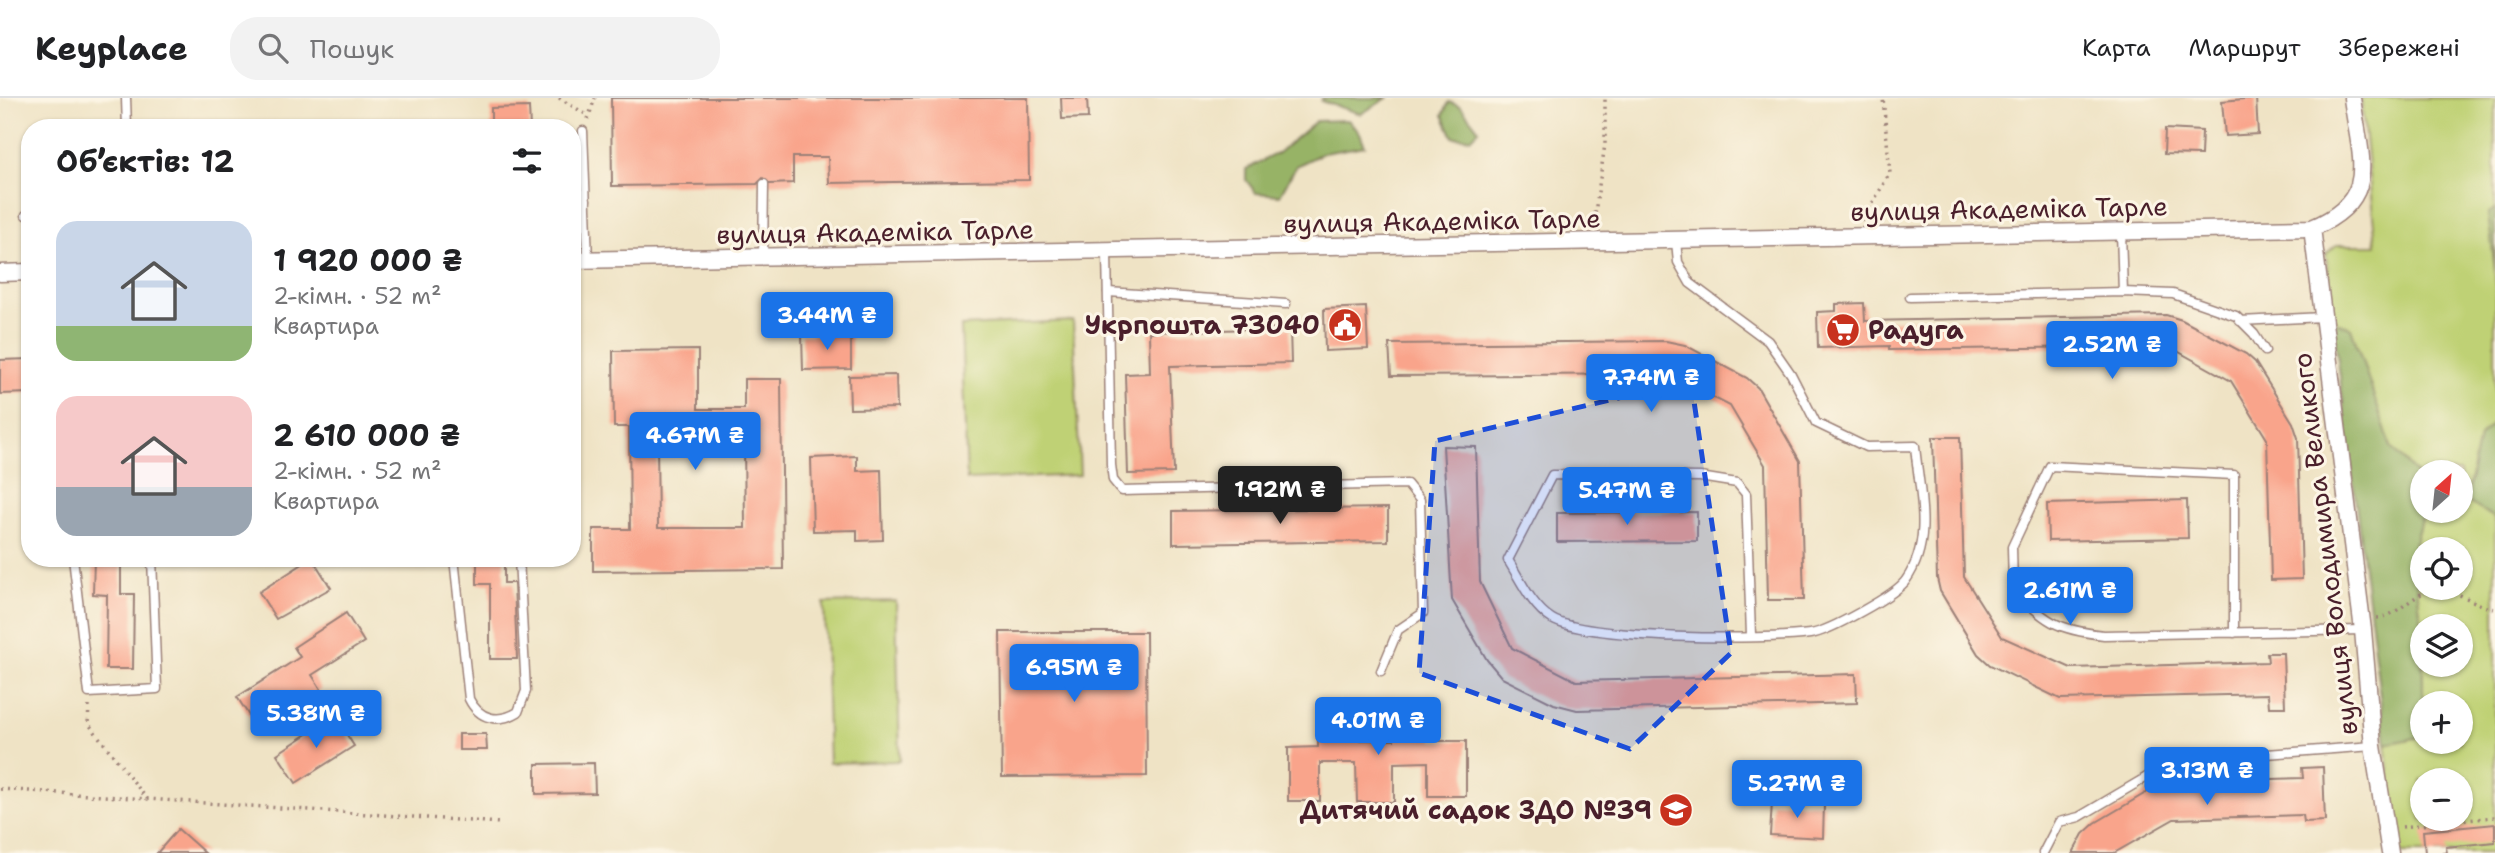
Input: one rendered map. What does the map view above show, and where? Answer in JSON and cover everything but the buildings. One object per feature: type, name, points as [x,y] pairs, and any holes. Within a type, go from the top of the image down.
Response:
[{"type":"street","points":[[2312,228],[2348,207],[2359,190],[2362,170],[2352,98]]},
{"type":"street","name":"вулиця Академіка Тарле","points":[[581,260],[763,259],[1591,243],[1854,235],[2312,228]]},
{"type":"street","name":"вулиця Володимира Великого","points":[[2312,228],[2362,625],[2373,746],[2390,853]]},
{"type":"street","points":[[0,273],[21,272]]},
{"type":"lane","points":[[126,98],[127,119]]},
{"type":"lane","points":[[581,250],[586,200],[583,131]]},
{"type":"lane","points":[[763,259],[764,184]]},
{"type":"lane","points":[[581,200],[586,200]]},
{"type":"lane","points":[[2122,233],[2123,292]]},
{"type":"lane","points":[[1676,241],[1678,262],[1690,283],[1768,341],[1791,374],[1816,423],[1866,447],[1916,446],[1924,520],[1919,556],[1905,582],[1849,619],[1812,634],[1702,638],[1576,629],[1551,618],[1528,593],[1508,560],[1552,475],[1700,477],[1737,484],[1746,494],[1751,635]]},
{"type":"lane","points":[[1107,252],[1111,465],[1112,480],[1122,491],[1407,484],[1420,500],[1423,612],[1398,630],[1381,671]]},
{"type":"lane","points":[[1108,292],[1286,304]]},
{"type":"lane","points":[[1910,297],[2123,292],[2173,294],[2241,321],[2265,351]]},
{"type":"lane","points":[[2241,321],[2323,317]]},
{"type":"lane","points":[[2234,633],[2234,475],[2050,466],[2012,547],[2013,587],[2039,616],[2076,632],[2104,635],[2234,633],[2362,625]]},
{"type":"lane","points":[[74,567],[89,693],[157,689],[152,567]]},
{"type":"lane","points":[[455,567],[469,699],[479,713],[498,719],[508,718],[518,712],[526,691],[519,567]]},
{"type":"lane","points":[[2043,853],[2059,822],[2079,817],[2174,761],[2373,746]]},
{"type":"path","points":[[559,98],[589,116]]},
{"type":"path","points":[[583,131],[595,98]]},
{"type":"path","points":[[1591,243],[1605,144],[1605,98]]},
{"type":"path","points":[[1854,235],[1890,173],[1883,98]]},
{"type":"path","points":[[2362,625],[2383,618],[2432,590],[2453,592],[2481,607],[2495,609]]},
{"type":"path","points":[[89,693],[88,723],[147,799]]},
{"type":"path","points":[[0,789],[502,823]]},
{"type":"path","points":[[2386,829],[2495,817]]},
{"type":"highlighted area","points":[[1691,381],[1731,653],[1630,749],[1419,673],[1435,441]]},
{"type":"green space","points":[[1322,98],[1387,98],[1361,114],[1321,101]]},
{"type":"green space","points":[[2361,98],[2495,98],[2495,853],[2399,853],[2386,744],[2410,739],[2410,754],[2473,754],[2473,691],[2422,691],[2423,677],[2473,677],[2473,614],[2420,614],[2418,600],[2473,600],[2473,537],[2416,537],[2420,523],[2473,523],[2473,460],[2410,460],[2410,467],[2391,447],[2351,328],[2333,321],[2326,254],[2336,245],[2376,245]]},
{"type":"green space","points":[[1449,102],[1461,107],[1479,130],[1471,138],[1453,137],[1443,115]]},
{"type":"green space","points":[[1348,120],[1360,133],[1365,146],[1323,153],[1296,166],[1280,195],[1256,193],[1246,180],[1246,169],[1278,153],[1316,121]]},
{"type":"green space","points":[[2495,209],[2495,271],[2488,213]]},
{"type":"green space","points":[[1073,321],[1080,475],[967,480],[961,326]]},
{"type":"green space","points":[[2333,321],[2351,328],[2391,447],[2410,467],[2410,523],[2420,523],[2416,537],[2410,537],[2410,600],[2418,600],[2420,614],[2410,614],[2410,677],[2423,677],[2423,691],[2410,691],[2410,739],[2386,744]]},
{"type":"green space","points":[[2495,422],[2495,518],[2473,505],[2473,467],[2479,437]]},
{"type":"green space","points":[[896,601],[900,761],[829,763],[824,603]]},
{"type":"place","name":"Укрпошта 73040","points":[[1345,325]]},
{"type":"place","name":"Радуга","points":[[1843,330]]},
{"type":"place","name":"Дитячий садок ЗДО №39","points":[[1676,810]]}]
